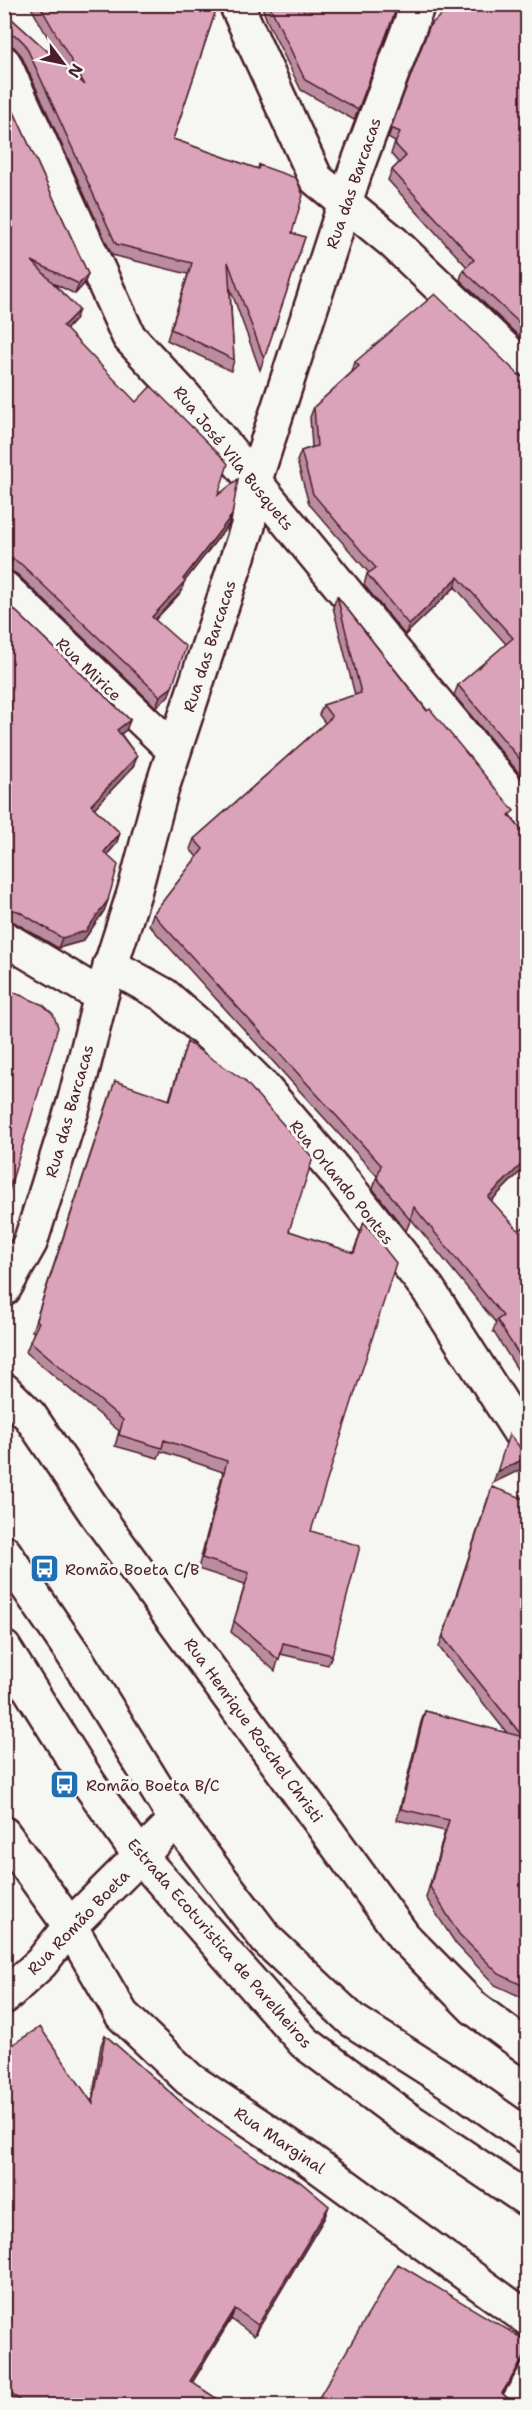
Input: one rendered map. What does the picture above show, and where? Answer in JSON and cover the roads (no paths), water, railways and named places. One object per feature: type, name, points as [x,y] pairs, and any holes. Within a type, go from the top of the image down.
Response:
[{"type":"street","points":[[236,4],[316,179],[393,243],[528,371]]},
{"type":"street","name":"Rua das Barcacas","points":[[4,1289],[30,1244],[74,1103],[101,996],[134,893],[174,750],[248,526],[254,483],[369,132],[418,4]]},
{"type":"street","name":"Rua José Vila Busquets","points":[[4,63],[129,337],[185,397],[528,814]]},
{"type":"street","name":"Rua Mirice","points":[[4,588],[174,750]]},
{"type":"street","points":[[4,938],[101,996]]},
{"type":"street","name":"Rua Orlando Pontes","points":[[110,965],[164,995],[218,1042],[283,1111],[335,1171],[428,1289],[528,1445]]},
{"type":"street","name":"Rua Henrique Roschel Christi","points":[[4,1390],[30,1416],[97,1515],[404,1937],[474,2008],[528,2048]]},
{"type":"street","points":[[4,1552],[74,1655],[176,1820],[267,1940],[352,2020],[459,2088],[528,2137]]},
{"type":"street","name":"Estrada Ecoturistica de Parelheiros","points":[[4,1648],[90,1785],[141,1857],[304,2042],[403,2116],[528,2200]]},
{"type":"street","name":"Rua Romão Boeta","points":[[4,1996],[41,1963],[70,1926],[176,1820]]},
{"type":"street","name":"Rua Marginal","points":[[4,1834],[70,1926],[122,2015],[189,2079],[303,2155],[528,2319]]},
{"type":"place","name":"Romão Boeta C/B","points":[[44,1569]]},
{"type":"place","name":"Romão Boeta B/C","points":[[65,1785]]}]
